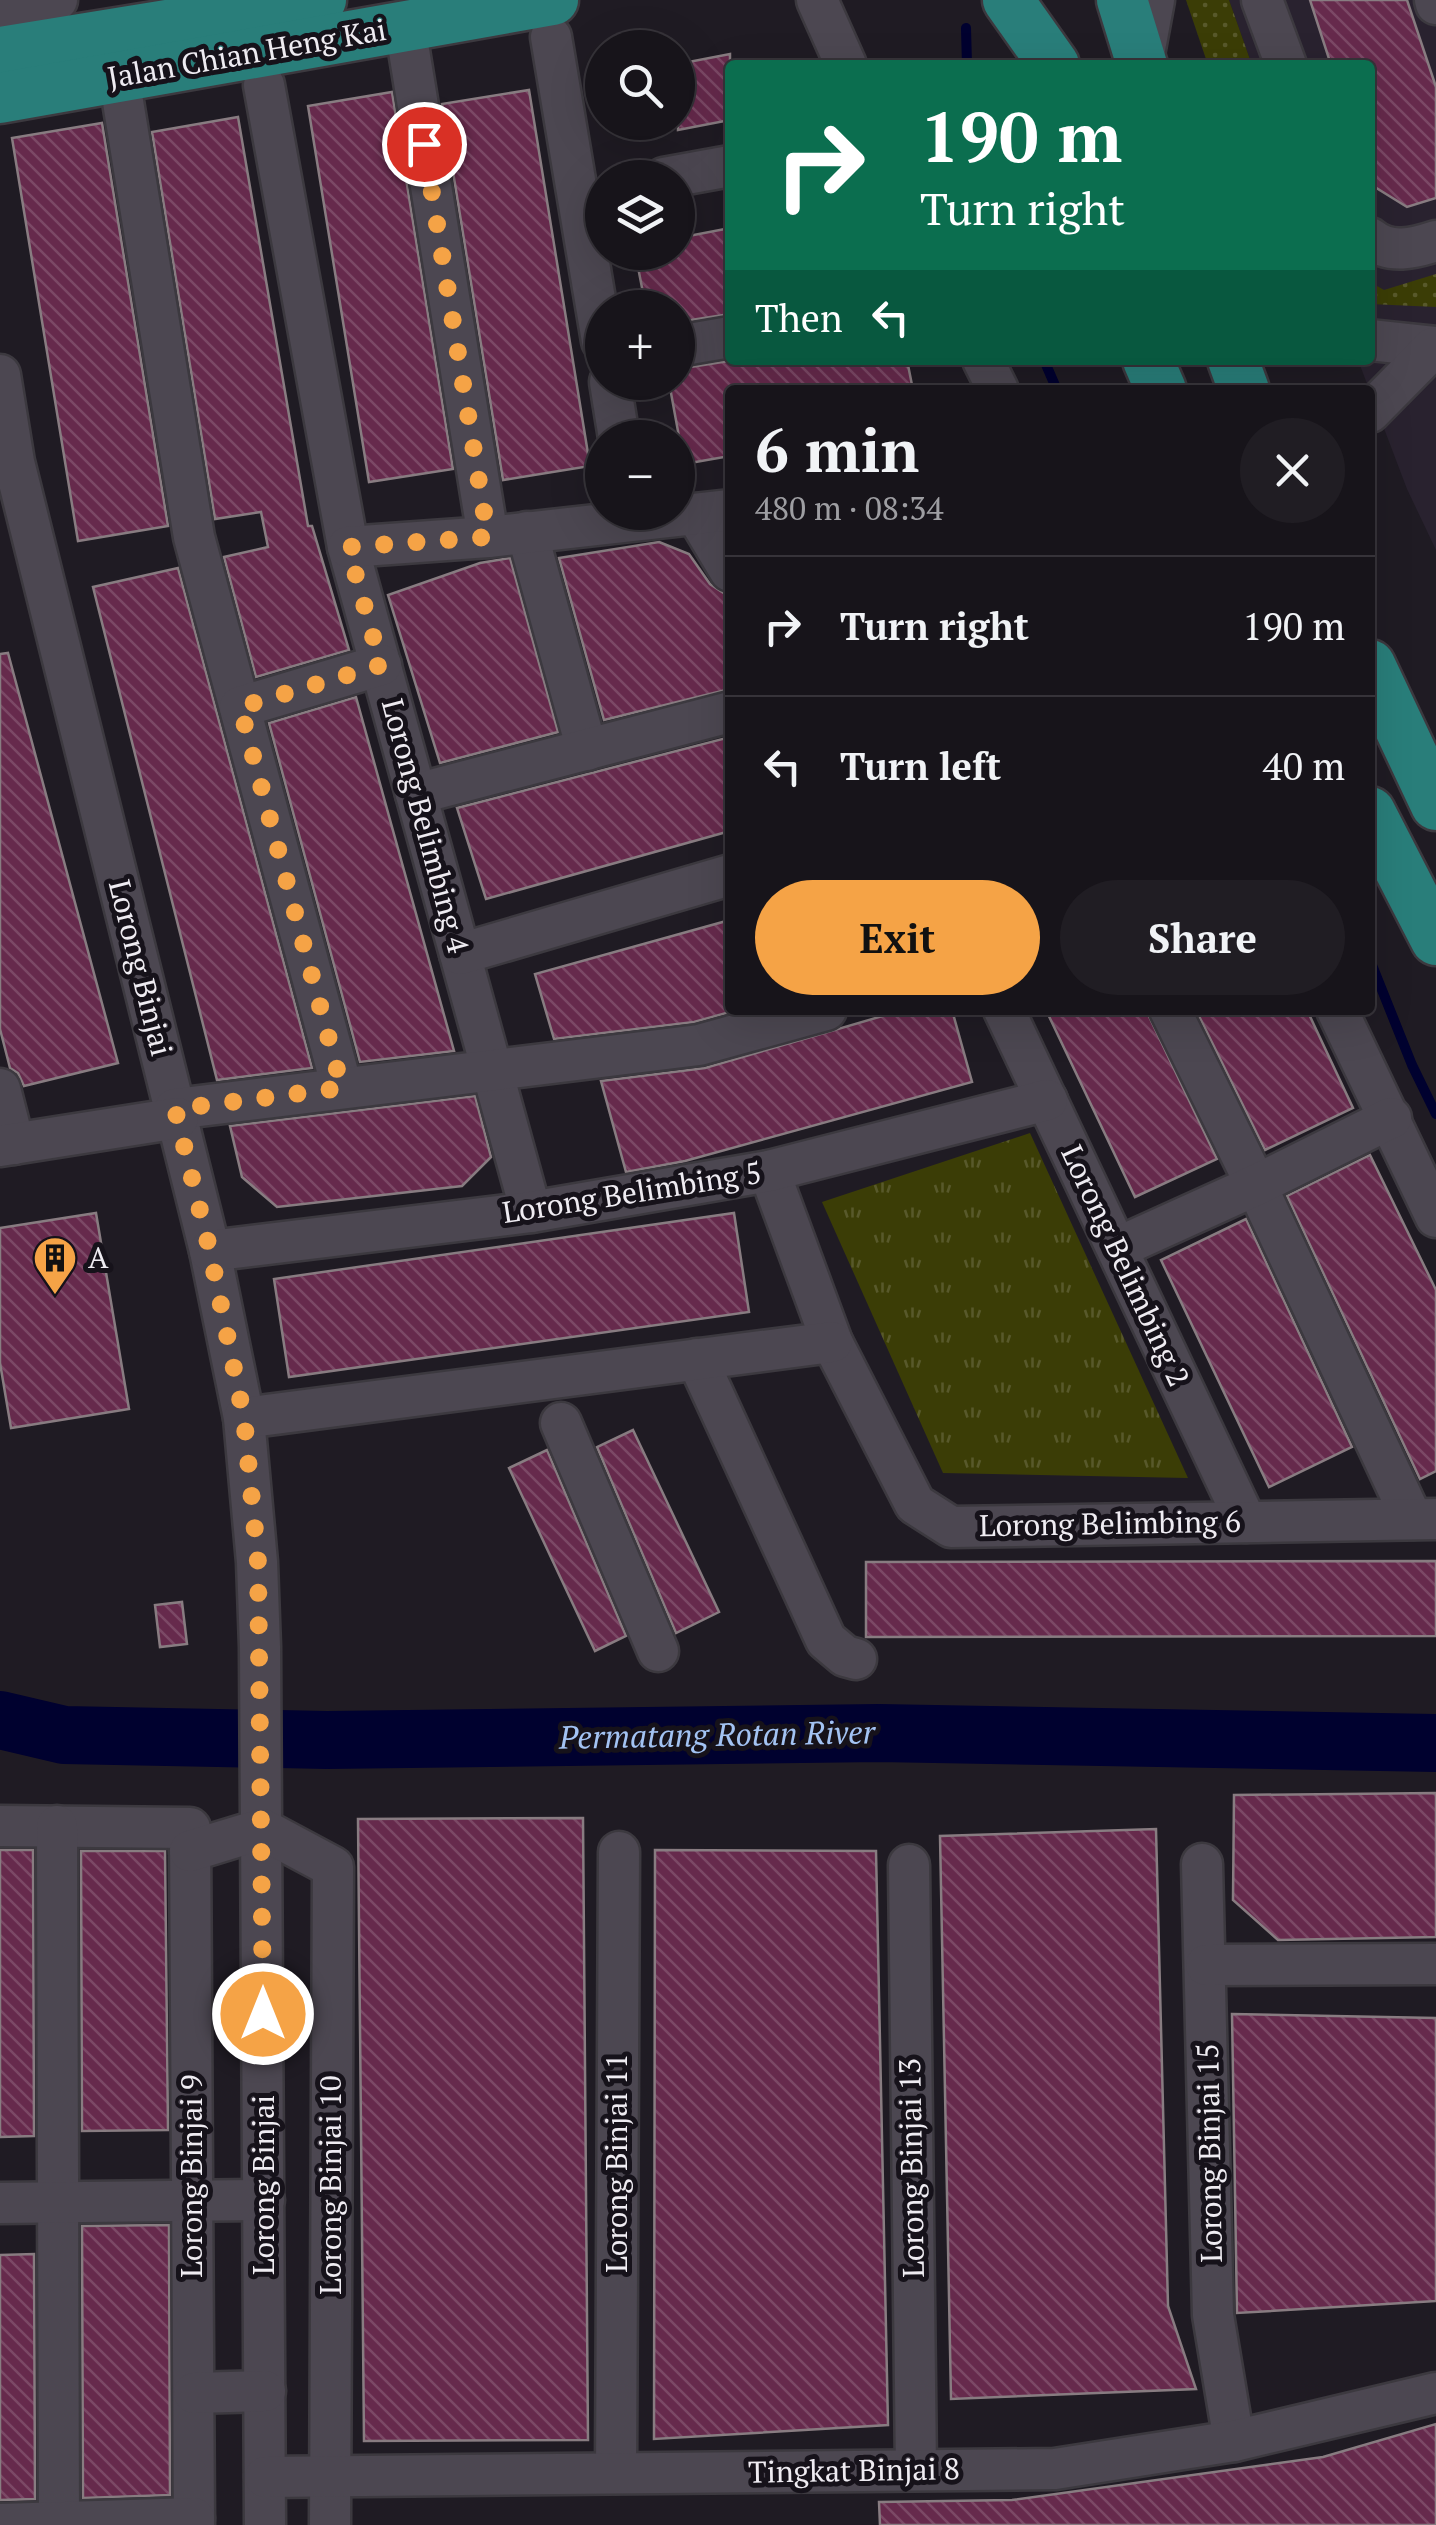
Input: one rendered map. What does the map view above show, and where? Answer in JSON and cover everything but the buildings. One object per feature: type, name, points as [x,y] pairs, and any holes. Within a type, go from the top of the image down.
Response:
[{"type":"main road","name":"Jalan Chian Heng Kai","points":[[0,52],[322,0]]},
{"type":"main road","points":[[1008,0],[1052,60]]},
{"type":"main road","points":[[1046,0],[1055,60]]},
{"type":"main road","points":[[1122,0],[1140,60]]},
{"type":"main road","name":"Jalan Chian Heng Kai","points":[[0,98],[405,26],[552,18]]},
{"type":"main road","points":[[1375,676],[1436,805]]},
{"type":"main road","points":[[1375,822],[1436,940]]},
{"type":"street","points":[[0,10],[57,0]]},
{"type":"street","points":[[817,0],[844,60]]},
{"type":"street","points":[[1143,60],[1154,0]]},
{"type":"street","points":[[1262,0],[1284,60]]},
{"type":"street","points":[[552,18],[585,167]]},
{"type":"street","points":[[405,26],[488,537]]},
{"type":"street","points":[[119,77],[194,536],[342,1088]]},
{"type":"street","name":"Lorong Belimbing 4","points":[[264,84],[348,547],[531,1212]]},
{"type":"street","points":[[695,172],[725,167]]},
{"type":"street","points":[[1375,242],[1409,250],[1436,241]]},
{"type":"street","points":[[695,343],[725,338]]},
{"type":"street","points":[[1375,341],[1435,348]]},
{"type":"street","points":[[1375,407],[1435,348]]},
{"type":"street","name":"Lorong Binjai","points":[[0,375],[6,445],[210,1251],[244,1418],[258,1562],[260,1646],[265,2525]]},
{"type":"street","points":[[348,547],[488,537],[713,512],[725,554]]},
{"type":"street","points":[[528,532],[587,750]]},
{"type":"street","points":[[240,707],[381,665]]},
{"type":"street","points":[[416,794],[725,713]]},
{"type":"street","points":[[460,954],[725,876]]},
{"type":"street","points":[[0,1089],[7,1145],[342,1088],[700,1045],[808,1015]]},
{"type":"street","name":"Lorong Belimbing 2","points":[[1006,1015],[1246,1522]]},
{"type":"street","points":[[1172,1015],[1424,1519]]},
{"type":"street","points":[[1340,1015],[1436,1217]]},
{"type":"street","name":"Lorong Belimbing 5","points":[[210,1251],[531,1212],[769,1171],[1047,1100]]},
{"type":"street","points":[[1117,1248],[1391,1118]]},
{"type":"street","name":"Lorong Belimbing 6","points":[[769,1171],[832,1342],[915,1504],[951,1527],[1424,1519]]},
{"type":"street","points":[[244,1418],[832,1342]]},
{"type":"street","points":[[698,1360],[826,1640],[845,1656],[856,1659]]},
{"type":"street","points":[[561,1423],[658,1651]]},
{"type":"street","points":[[0,1826],[57,1826],[190,1839],[262,1814]]},
{"type":"street","name":"Lorong Binjai 10","points":[[262,1814],[333,1867],[330,2525]]},
{"type":"street","points":[[57,1826],[59,2524]]},
{"type":"street","name":"Lorong Binjai 9","points":[[190,1839],[194,2521]]},
{"type":"street","name":"Lorong Binjai 11","points":[[616,2473],[619,1852]]},
{"type":"street","name":"Lorong Binjai 15","points":[[1202,1864],[1213,2315],[1234,2441]]},
{"type":"street","name":"Lorong Binjai 13","points":[[909,1865],[916,2470]]},
{"type":"street","points":[[1206,1964],[1436,1964]]},
{"type":"street","points":[[0,2203],[264,2200]]},
{"type":"street","points":[[194,2394],[264,2391]]},
{"type":"street","name":"Tingkat Binjai 8","points":[[265,2477],[1055,2469],[1234,2441],[1436,2393]]},
{"type":"street","points":[[0,2524],[194,2521]]},
{"type":"shaded area","points":[[1229,0],[1436,0],[1436,550],[1407,489],[1375,405],[1375,385],[1367,385],[1360,365],[1375,365],[1375,60],[1250,60]]},
{"type":"green space","points":[[1186,0],[1229,0],[1250,60],[1206,60]]},
{"type":"green space","points":[[1436,274],[1436,307],[1375,304],[1375,285],[1384,290]]},
{"type":"green space","points":[[1030,1133],[1188,1478],[943,1473],[822,1202]]},
{"type":"waterway","points":[[966,28],[967,60]]},
{"type":"waterway","points":[[1046,365],[1055,385]]},
{"type":"waterway","points":[[1375,972],[1436,1114]]},
{"type":"waterway","name":"Permatang Rotan River","points":[[0,1720],[64,1735],[327,1740],[879,1733],[1436,1743]]},
{"type":"place","name":"A","points":[[55,1296]]},
{"type":"route","points":[[263,2014],[258,1562],[244,1418],[210,1251],[175,1109],[342,1088],[240,707],[381,665],[348,547],[488,537],[424,144]]}]
